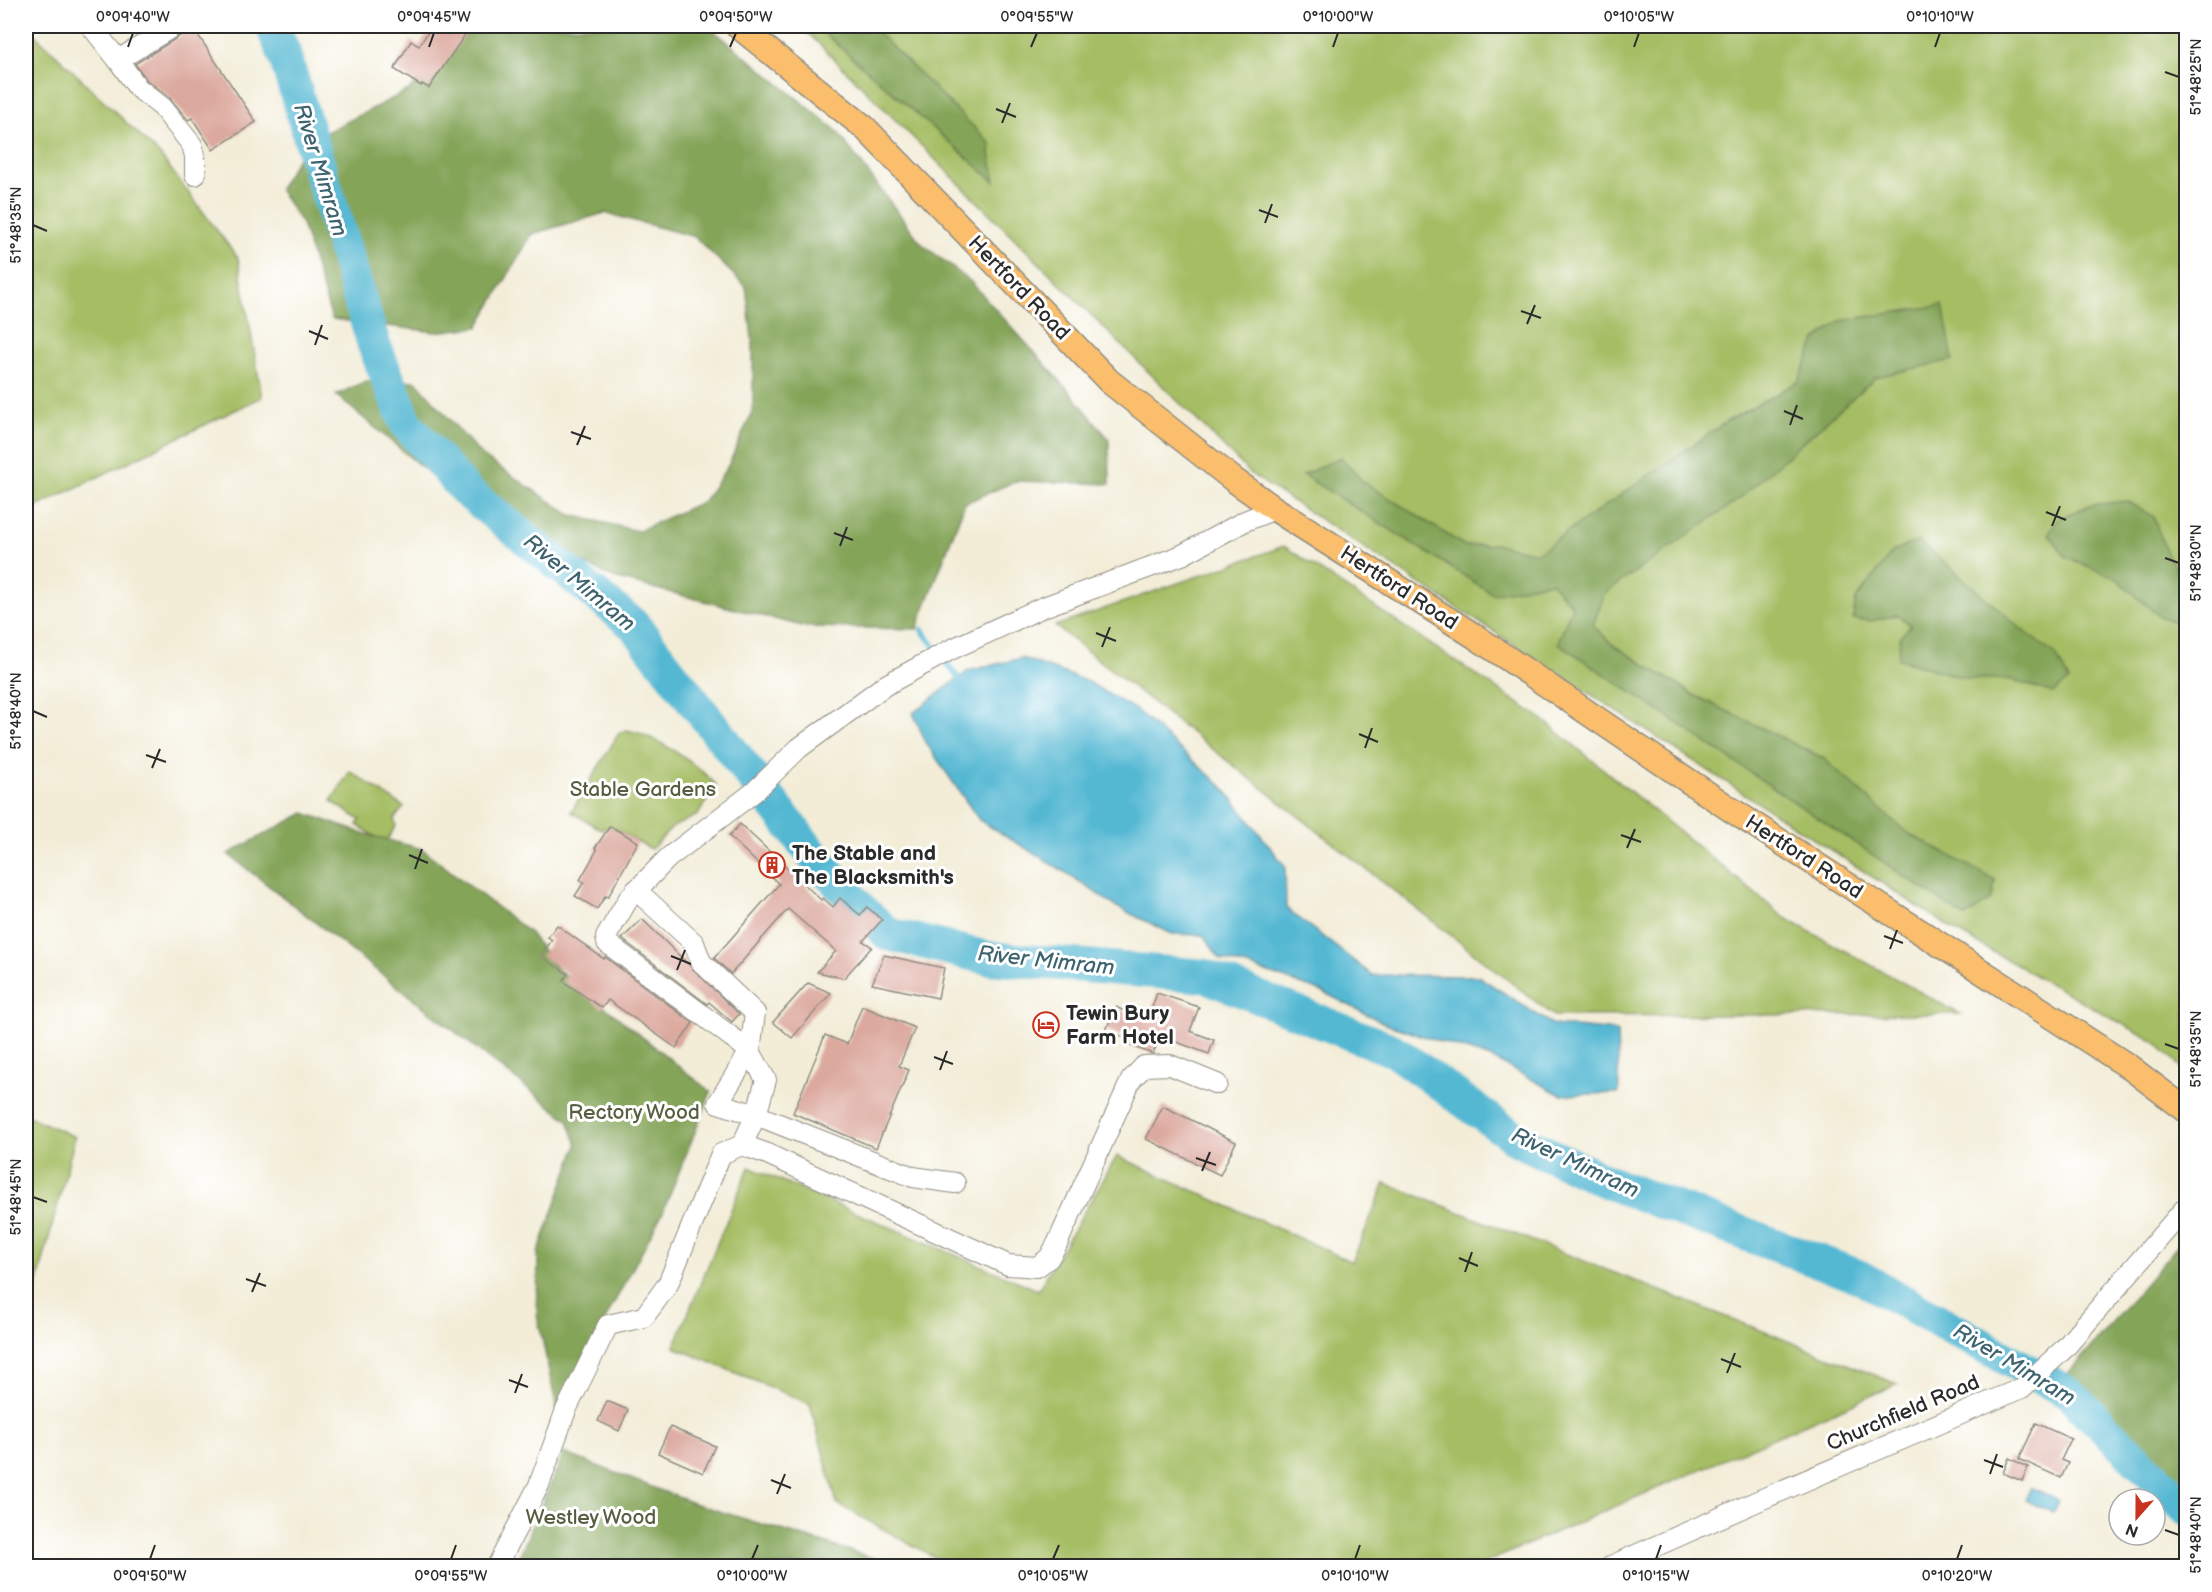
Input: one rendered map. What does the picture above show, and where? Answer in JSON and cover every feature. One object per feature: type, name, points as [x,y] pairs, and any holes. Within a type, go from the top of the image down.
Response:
[{"type":"main road","name":"Hertford Road","points":[[738,26],[865,128],[1109,381],[1234,480],[1275,509],[1476,638],[1740,815],[2128,1066],[2187,1110]]},
{"type":"street","points":[[91,26],[138,88],[162,107],[192,145],[195,156],[195,175]]},
{"type":"street","points":[[118,60],[174,26]]},
{"type":"street","points":[[497,1566],[539,1485],[566,1410],[608,1325],[644,1317],[668,1284],[721,1154],[742,1145],[756,1115],[766,1080],[750,1051],[607,943],[606,937],[636,890],[668,858],[754,792],[799,748],[826,726],[884,686],[940,655],[1041,608],[1182,555],[1245,521],[1275,509]]},
{"type":"street","points":[[636,890],[694,943],[701,962],[755,1013],[750,1051],[718,1103],[756,1115],[913,1177],[955,1183]]},
{"type":"street","points":[[742,1145],[765,1153],[1008,1265],[1037,1267],[1048,1258],[1057,1244],[1131,1080],[1144,1066],[1170,1065],[1218,1084]]},
{"type":"street","name":"Churchfield Road","points":[[1611,1566],[2022,1388],[2064,1349],[2187,1208]]},
{"type":"green space","points":[[26,26],[160,155],[238,258],[262,397],[26,512]]},
{"type":"green space","points":[[469,26],[708,26],[836,130],[921,243],[971,282],[1071,393],[1109,439],[1110,484],[1016,481],[965,503],[917,629],[806,627],[614,578],[473,510],[336,395],[366,381],[416,381],[481,455],[571,515],[638,531],[704,501],[728,466],[753,410],[753,347],[746,287],[695,237],[605,213],[532,234],[478,327],[435,332],[332,319],[302,224],[279,189],[307,142],[409,90]]},
{"type":"green space","points":[[801,26],[2186,26],[2186,1072],[2155,1042],[1959,933],[1252,475]]},
{"type":"green space","points":[[809,26],[854,26],[857,32],[874,29],[991,144],[990,153],[995,182],[824,33]]},
{"type":"green space","points":[[1943,305],[1953,360],[1876,377],[1738,500],[1605,593],[1593,625],[1613,645],[1694,695],[1823,758],[1906,832],[1995,880],[1992,899],[1965,917],[1558,643],[1572,606],[1551,582],[1493,594],[1303,475],[1341,457],[1362,481],[1465,546],[1496,544],[1537,553],[1729,420],[1798,382],[1816,340],[1840,321]]},
{"type":"green space","points":[[2127,501],[2153,516],[2168,556],[2186,584],[2186,626],[2159,616],[2116,578],[2066,557],[2049,534],[2056,520],[2090,505]]},
{"type":"green space","points":[[1918,541],[2027,634],[2056,655],[2069,681],[2053,693],[2009,679],[1967,679],[1898,659],[1900,637],[1911,625],[1897,615],[1871,621],[1853,619],[1856,599],[1893,551]]},
{"type":"green space","points":[[1284,546],[1542,719],[1785,918],[1960,1014],[1554,1016],[1055,626]]},
{"type":"green space","name":"Stable Gardens","points":[[626,730],[649,737],[674,751],[698,768],[716,785],[698,815],[673,827],[651,849],[610,826],[602,830],[571,812],[619,733]]},
{"type":"green space","points":[[350,771],[404,807],[394,819],[396,826],[385,843],[357,825],[360,820],[331,801]]},
{"type":"green space","name":"Rectory Wood","points":[[304,813],[365,834],[422,849],[530,933],[555,967],[711,1092],[663,1212],[557,1409],[537,1315],[538,1253],[577,1145],[568,1120],[228,854]]},
{"type":"green space","points":[[26,1115],[75,1137],[31,1308],[26,1307]]},
{"type":"green space","points":[[1117,1156],[1352,1262],[1385,1183],[1898,1384],[1478,1566],[951,1566],[837,1504],[810,1404],[674,1347],[749,1167],[1038,1290]]},
{"type":"green space","points":[[2186,1236],[2186,1524],[2167,1505],[2167,1487],[2149,1487],[2053,1391]]},
{"type":"green space","name":"Westley Wood","points":[[564,1453],[693,1503],[899,1566],[515,1566]]},
{"type":"water","points":[[1022,658],[1086,681],[1136,710],[1224,788],[1285,866],[1286,908],[1372,975],[1478,976],[1553,1025],[1617,1031],[1619,1093],[1561,1095],[1491,1058],[1388,1025],[1323,992],[1251,967],[1220,959],[1203,935],[1172,934],[1117,907],[1065,872],[979,820],[926,743],[913,713],[968,671]]},
{"type":"water","points":[[2031,1487],[2059,1501],[2053,1513],[2025,1500]]},
{"type":"building","points":[[188,26],[192,26],[256,122],[213,150],[192,118],[188,120],[170,98],[147,80],[135,64],[180,36]]},
{"type":"building","points":[[432,26],[471,26],[429,88],[422,84],[421,86],[394,69],[411,41],[419,46]]},
{"type":"building","points":[[740,824],[821,900],[823,898],[833,907],[840,898],[860,915],[867,907],[882,920],[863,941],[872,947],[844,978],[817,972],[836,951],[788,909],[731,974],[714,958],[779,884],[729,836]]},
{"type":"building","points":[[610,826],[638,842],[608,897],[605,896],[597,909],[575,896],[584,882],[580,880],[597,850],[595,848]]},
{"type":"building","points":[[642,919],[739,1014],[732,1022],[709,1002],[707,1004],[622,939]]},
{"type":"building","points":[[557,925],[604,959],[605,957],[693,1023],[676,1048],[608,1000],[602,1008],[563,981],[568,974],[541,956],[552,940],[548,937]]},
{"type":"building","points":[[884,955],[944,968],[938,998],[872,984]]},
{"type":"building","points":[[808,983],[831,993],[792,1038],[773,1022]]},
{"type":"building","points":[[1157,993],[1199,1007],[1190,1031],[1214,1040],[1209,1054],[1160,1036],[1153,1054],[1131,1046],[1133,1041],[1106,1030],[1116,1007],[1141,1019],[1144,1011],[1150,1013]]},
{"type":"building","points":[[862,1006],[915,1028],[899,1066],[909,1070],[876,1148],[793,1113],[825,1035],[847,1044]]},
{"type":"building","points":[[1163,1106],[1236,1142],[1220,1175],[1146,1139]]},
{"type":"building","points":[[607,1401],[628,1410],[619,1431],[598,1421]]},
{"type":"building","points":[[2036,1423],[2071,1439],[2061,1460],[2068,1463],[2061,1478],[2019,1459]]},
{"type":"building","points":[[670,1427],[715,1446],[703,1473],[658,1453]]},
{"type":"building","points":[[2009,1458],[2028,1467],[2022,1481],[2003,1473]]},
{"type":"waterway","name":"River Mimram","points":[[272,26],[284,53],[374,345],[407,425],[467,492],[634,625],[817,860],[862,910],[888,934],[988,958],[1205,976],[1394,1051],[1518,1140],[1610,1183],[1860,1277],[2070,1394],[2186,1508]]},
{"type":"waterway","points":[[922,630],[958,678]]},
{"type":"place","name":"The Stable and The Blacksmith's","points":[[772,865]]},
{"type":"place","name":"Tewin Bury Farm Hotel","points":[[1046,1025]]}]
